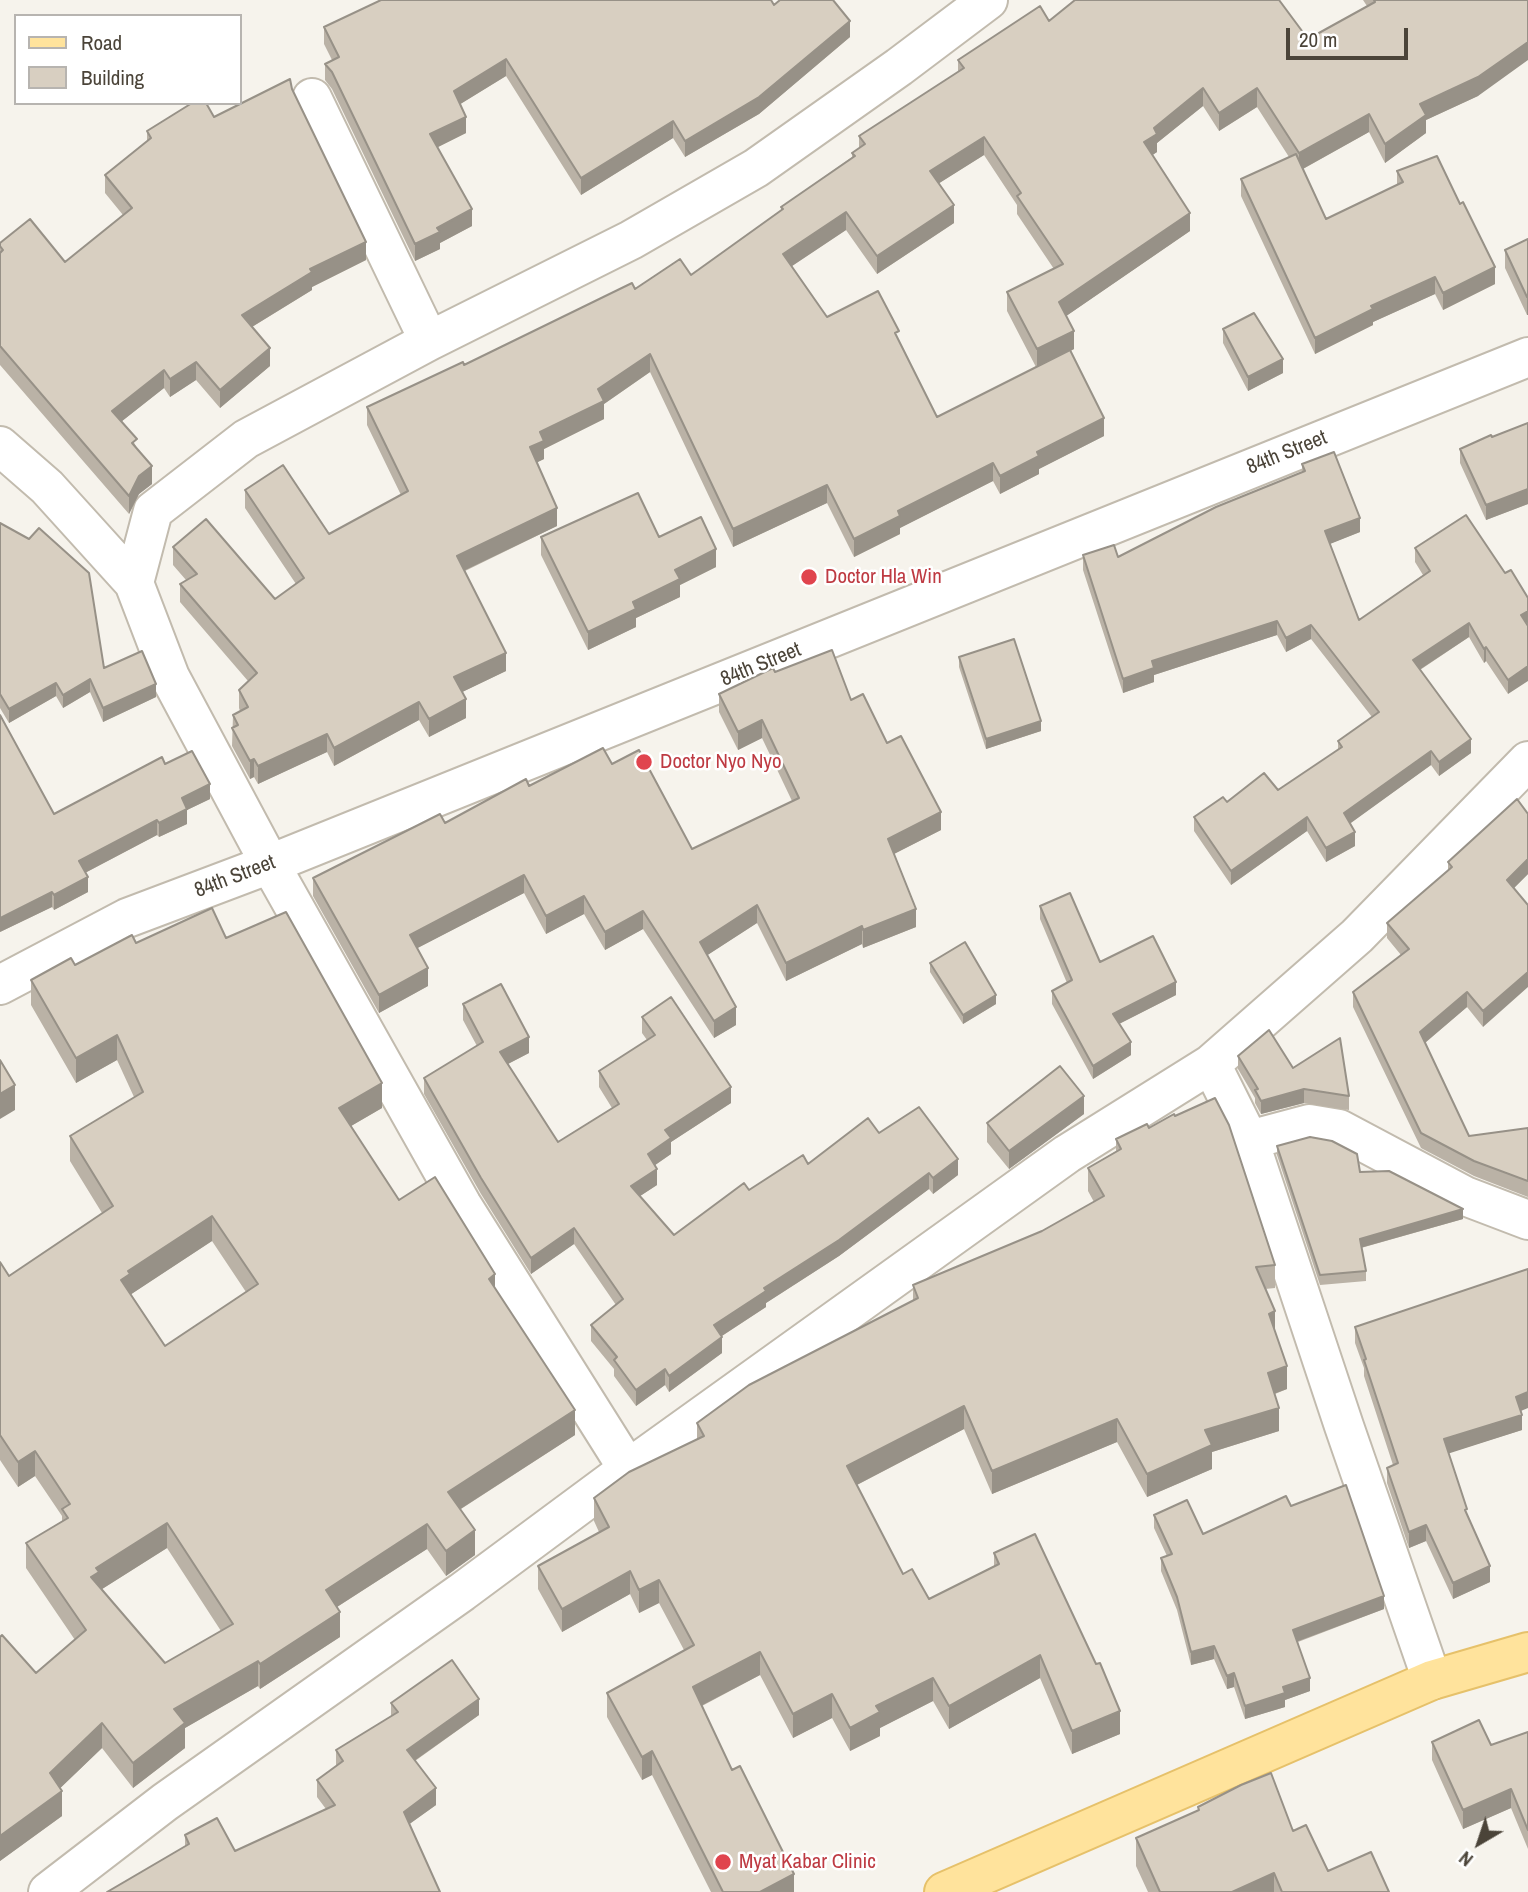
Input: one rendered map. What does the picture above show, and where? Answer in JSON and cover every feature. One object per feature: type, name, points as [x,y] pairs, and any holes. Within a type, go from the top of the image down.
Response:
[{"type":"main road","points":[[944,1892],[1432,1681],[1528,1652]]},
{"type":"street","points":[[134,583],[153,511],[246,439],[429,341],[631,240],[756,168],[988,0]]},
{"type":"street","points":[[312,98],[429,341]]},
{"type":"street","name":"84th Street","points":[[0,985],[127,918],[270,864],[1528,356]]},
{"type":"street","points":[[0,446],[47,487],[134,583],[170,677],[270,864],[462,1205],[628,1469]]},
{"type":"street","points":[[47,1892],[165,1802],[462,1592],[628,1469],[1067,1154],[1211,1064],[1357,936],[1528,761]]},
{"type":"street","points":[[1211,1064],[1249,1140],[1343,1426],[1432,1681]]},
{"type":"street","points":[[1249,1140],[1309,1124],[1339,1129],[1465,1196],[1528,1220]]},
{"type":"building","points":[[381,0],[771,0],[774,5],[780,0],[833,0],[850,21],[759,97],[685,141],[673,121],[581,178],[506,59],[454,91],[466,117],[430,134],[472,209],[437,228],[440,232],[415,244],[332,72],[325,64],[339,57],[324,27]]},
{"type":"building","points":[[1075,0],[1279,0],[1308,39],[1375,2],[1374,0],[1528,0],[1528,42],[1478,77],[1420,104],[1426,115],[1385,144],[1369,114],[1299,153],[1257,88],[1219,113],[1203,88],[1154,128],[1157,134],[1144,142],[1190,213],[1059,302],[1074,331],[1037,349],[1007,292],[1063,264],[1017,196],[1021,193],[984,137],[930,171],[954,205],[877,256],[846,212],[783,254],[827,317],[878,291],[899,331],[895,333],[937,417],[1070,350],[1104,418],[1037,452],[1039,456],[1000,476],[993,463],[898,511],[900,516],[854,539],[827,485],[733,529],[650,354],[598,389],[604,401],[540,432],[544,441],[530,447],[557,508],[457,556],[506,653],[454,677],[466,699],[429,719],[419,702],[334,748],[327,734],[258,766],[254,759],[250,761],[232,728],[238,725],[233,715],[248,707],[239,690],[257,673],[180,584],[197,574],[173,547],[206,519],[275,599],[304,578],[245,490],[283,465],[329,534],[408,491],[367,407],[463,362],[464,365],[632,283],[635,289],[680,259],[691,275],[783,209],[781,207],[855,156],[852,153],[865,144],[859,136],[964,68],[958,60],[1040,6],[1049,21]]},
{"type":"building","points":[[290,79],[292,89],[366,242],[310,269],[312,272],[242,315],[270,348],[220,390],[196,362],[170,379],[164,370],[112,411],[137,439],[132,443],[152,466],[139,476],[129,496],[0,346],[0,253],[3,250],[0,243],[30,219],[65,262],[132,208],[105,175],[151,138],[147,131],[189,105],[207,105],[214,117]]},
{"type":"building","points":[[1296,154],[1326,219],[1403,182],[1397,171],[1437,156],[1495,267],[1443,293],[1435,277],[1371,306],[1373,309],[1315,338],[1241,179]]},
{"type":"building","points":[[1528,239],[1528,296],[1527,297],[1505,250]]},
{"type":"building","points":[[1254,313],[1283,359],[1248,377],[1223,329]]},
{"type":"building","points":[[1528,423],[1528,489],[1486,505],[1460,449]]},
{"type":"building","points":[[1334,452],[1360,518],[1325,531],[1359,620],[1430,571],[1415,548],[1466,515],[1505,573],[1511,570],[1528,598],[1528,611],[1521,615],[1528,626],[1528,666],[1508,680],[1486,647],[1484,649],[1469,623],[1413,660],[1471,739],[1439,762],[1431,751],[1344,813],[1355,832],[1326,848],[1307,817],[1231,871],[1194,817],[1223,797],[1227,802],[1264,773],[1278,790],[1342,747],[1338,741],[1379,712],[1311,625],[1286,638],[1277,621],[1152,661],[1154,668],[1123,679],[1083,555],[1114,545],[1118,557],[1216,507],[1305,471],[1302,464]]},
{"type":"building","points":[[638,493],[659,537],[701,517],[716,549],[675,570],[680,579],[633,602],[636,609],[588,632],[541,537]]},
{"type":"building","points":[[0,523],[29,539],[39,528],[89,573],[104,668],[142,651],[156,684],[103,708],[90,679],[63,695],[56,683],[9,709],[0,694]]},
{"type":"building","points":[[1014,639],[1041,721],[986,739],[959,657]]},
{"type":"building","points":[[832,650],[851,700],[863,694],[887,743],[901,736],[941,812],[888,839],[916,909],[863,930],[862,926],[786,963],[757,905],[700,942],[736,1007],[714,1021],[643,911],[605,932],[584,896],[546,916],[524,875],[410,935],[428,968],[379,995],[313,878],[440,814],[445,823],[526,779],[529,786],[603,748],[612,764],[639,750],[692,849],[799,798],[762,720],[738,732],[719,694],[773,668],[775,672]]},
{"type":"building","points":[[0,715],[54,814],[162,757],[165,764],[192,751],[210,784],[182,798],[187,809],[159,823],[157,820],[79,861],[88,877],[0,918]]},
{"type":"building","points":[[1517,799],[1528,814],[1528,859],[1507,880],[1528,905],[1528,972],[1483,1011],[1467,992],[1420,1032],[1469,1136],[1528,1128],[1528,1181],[1474,1161],[1421,1133],[1353,992],[1409,949],[1387,923],[1452,867],[1448,862]]},
{"type":"building","points":[[1070,893],[1100,962],[1153,936],[1176,982],[1113,1014],[1131,1042],[1093,1066],[1052,991],[1072,980],[1040,906]]},
{"type":"building","points":[[212,908],[226,938],[286,912],[382,1083],[339,1108],[399,1200],[435,1177],[495,1274],[489,1279],[575,1410],[448,1492],[475,1530],[446,1551],[427,1524],[326,1590],[340,1612],[260,1664],[258,1661],[174,1709],[185,1723],[133,1763],[102,1723],[50,1773],[62,1791],[0,1836],[0,1637],[2,1635],[36,1673],[86,1630],[26,1543],[68,1518],[62,1509],[70,1504],[35,1451],[18,1462],[0,1435],[0,1262],[9,1276],[113,1206],[70,1136],[143,1092],[117,1035],[76,1058],[31,980],[71,958],[75,965],[132,935],[136,943]],"holes":[[[212,1216],[258,1284],[165,1346],[121,1280],[130,1274],[128,1271]],[[167,1523],[233,1624],[165,1663],[91,1577],[99,1572],[96,1568]]]},
{"type":"building","points":[[965,942],[996,995],[963,1015],[930,963]]},
{"type":"building","points":[[501,984],[529,1037],[500,1052],[558,1142],[619,1104],[599,1071],[655,1035],[642,1017],[671,997],[731,1087],[665,1130],[671,1138],[648,1154],[657,1169],[631,1186],[674,1235],[744,1183],[749,1190],[803,1155],[808,1164],[868,1118],[879,1133],[919,1107],[958,1159],[933,1178],[929,1173],[839,1240],[764,1288],[766,1291],[714,1325],[722,1337],[669,1376],[665,1369],[636,1390],[614,1360],[617,1357],[591,1325],[623,1299],[574,1228],[531,1258],[481,1178],[424,1078],[483,1042],[463,1004]]},
{"type":"building","points":[[1269,1030],[1293,1068],[1340,1038],[1349,1096],[1304,1089],[1261,1101],[1255,1090],[1258,1089],[1238,1056]]},
{"type":"building","points":[[0,1060],[15,1085],[0,1094]]},
{"type":"building","points":[[1060,1066],[1084,1096],[1009,1151],[987,1123]]},
{"type":"building","points":[[1215,1098],[1229,1125],[1275,1265],[1256,1267],[1275,1311],[1269,1314],[1287,1366],[1268,1373],[1279,1408],[1205,1430],[1212,1445],[1147,1474],[1117,1419],[992,1471],[964,1406],[847,1466],[903,1574],[912,1569],[929,1599],[999,1564],[994,1553],[1035,1534],[1096,1664],[1100,1663],[1120,1711],[1072,1731],[1040,1655],[949,1706],[933,1678],[876,1706],[880,1712],[850,1728],[832,1694],[793,1714],[760,1652],[693,1687],[732,1770],[740,1766],[794,1874],[760,1892],[723,1892],[652,1751],[642,1757],[607,1693],[694,1645],[659,1580],[639,1590],[630,1571],[562,1609],[538,1566],[609,1527],[594,1498],[629,1472],[704,1436],[697,1423],[749,1385],[918,1298],[913,1285],[1042,1231],[1104,1196],[1088,1168],[1121,1149],[1116,1139],[1147,1124],[1149,1128],[1174,1114],[1175,1116]]},
{"type":"building","points":[[1310,1137],[1332,1141],[1357,1154],[1360,1172],[1389,1171],[1463,1209],[1360,1239],[1366,1271],[1320,1275],[1277,1146]]},
{"type":"building","points":[[1528,1269],[1528,1392],[1516,1397],[1522,1415],[1444,1439],[1467,1509],[1465,1510],[1490,1566],[1453,1583],[1426,1525],[1409,1532],[1387,1468],[1398,1463],[1355,1327]]},
{"type":"building","points":[[1346,1485],[1384,1596],[1293,1630],[1310,1678],[1283,1687],[1285,1693],[1245,1706],[1234,1673],[1227,1676],[1214,1646],[1191,1652],[1177,1597],[1161,1558],[1172,1554],[1154,1515],[1187,1500],[1203,1534],[1286,1496],[1291,1506]]},
{"type":"building","points":[[452,1660],[479,1699],[407,1750],[436,1788],[404,1812],[440,1892],[107,1892],[189,1844],[185,1835],[217,1818],[235,1851],[335,1805],[317,1780],[343,1761],[336,1750],[398,1712],[391,1703]]},
{"type":"building","points":[[1479,1720],[1491,1745],[1528,1732],[1528,1830],[1511,1789],[1463,1810],[1432,1742]]},
{"type":"building","points":[[1271,1773],[1293,1831],[1306,1825],[1328,1871],[1371,1852],[1389,1892],[1282,1892],[1274,1873],[1232,1892],[1160,1892],[1136,1838],[1199,1810],[1198,1807],[1241,1785]]},
{"type":"place","name":"Doctor Hla Win","points":[[809,577]]},
{"type":"place","name":"Doctor Nyo Nyo","points":[[644,762]]},
{"type":"place","name":"Myat Kabar Clinic","points":[[723,1862]]}]
